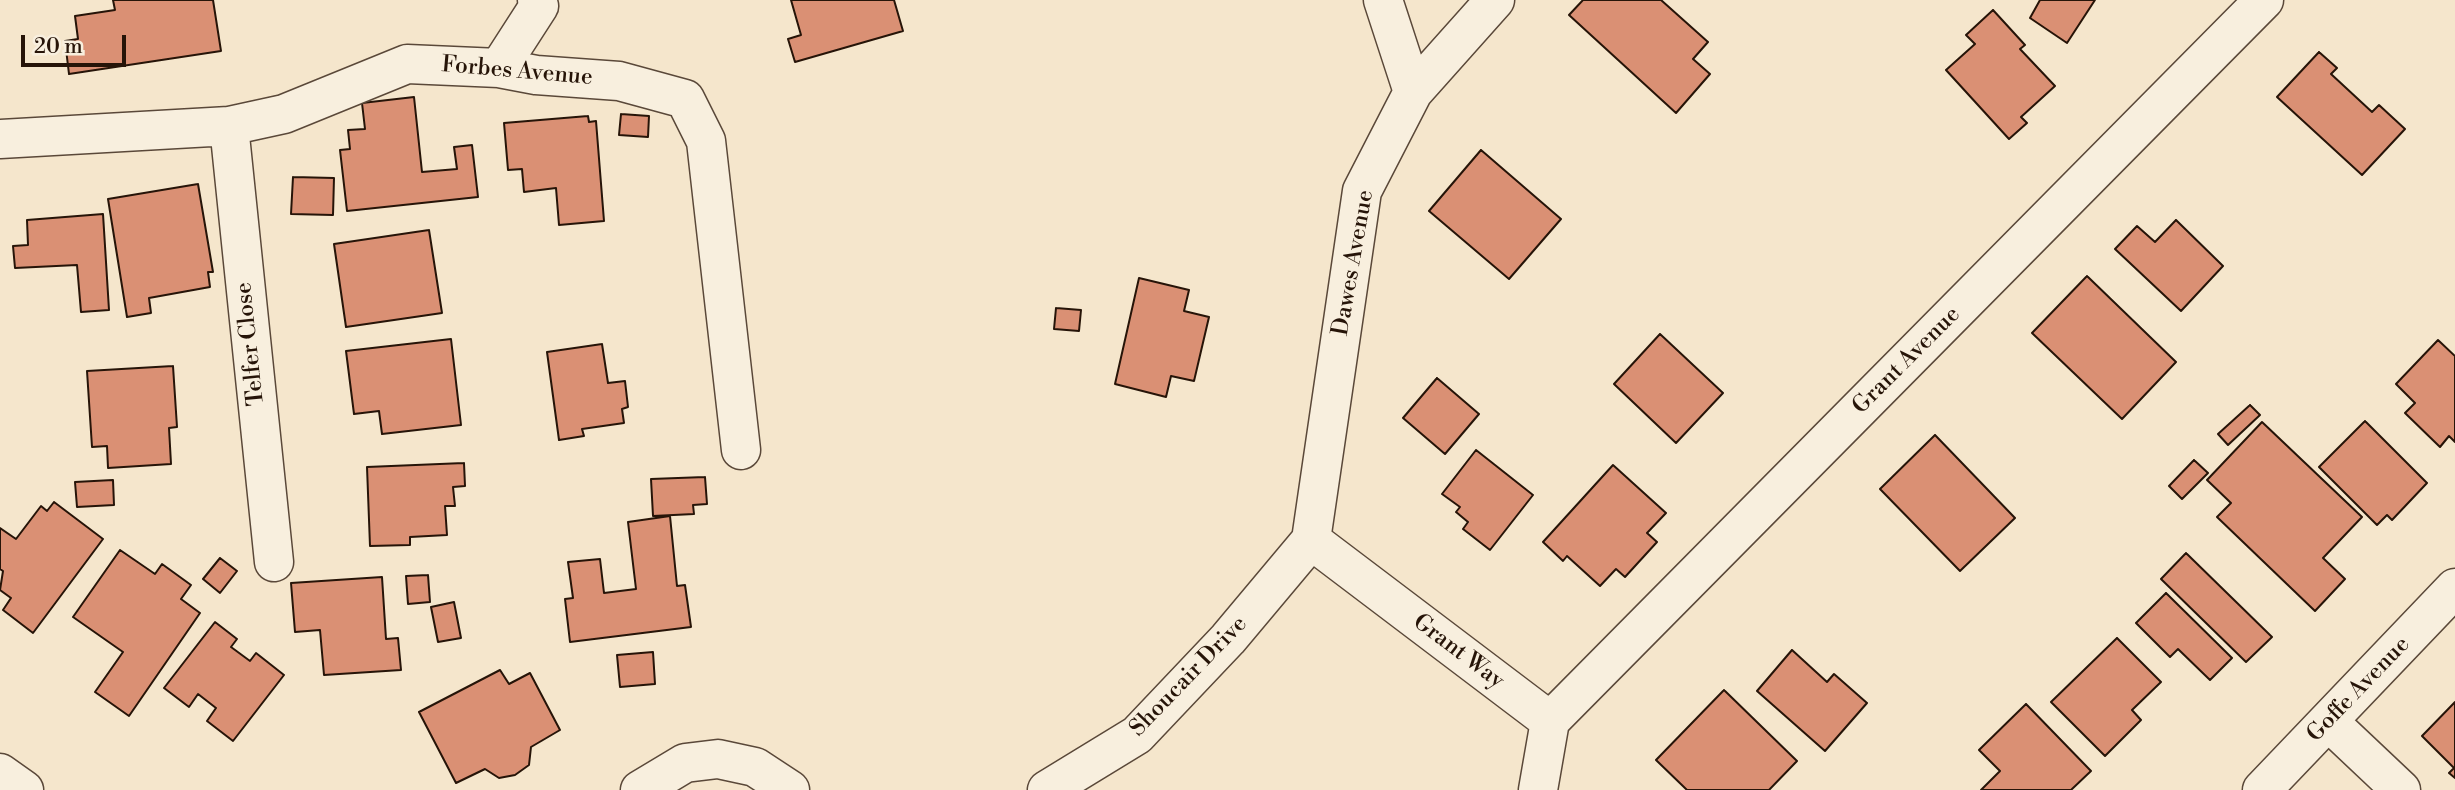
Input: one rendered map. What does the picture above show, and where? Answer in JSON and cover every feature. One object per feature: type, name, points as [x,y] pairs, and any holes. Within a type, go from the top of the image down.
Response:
[{"type":"street","points":[[499,68],[539,6],[537,0]]},
{"type":"street","points":[[1383,0],[1413,92]]},
{"type":"street","points":[[1413,92],[1495,0]]},
{"type":"street","name":"Grant Avenue","points":[[1550,721],[2264,0]]},
{"type":"street","name":"Forbes Avenue","points":[[0,139],[229,126],[284,114],[407,64],[499,68],[536,75],[619,81],[685,99],[706,141],[741,450]]},
{"type":"street","name":"Dawes Avenue","points":[[1311,540],[1362,191],[1413,92]]},
{"type":"street","name":"Telfer Close","points":[[229,126],[274,562]]},
{"type":"street","name":"Grant Way","points":[[1311,540],[1550,721]]},
{"type":"street","name":"Shoucair Drive","points":[[1047,790],[1137,735],[1228,639],[1311,540]]},
{"type":"street","name":"Goffe Avenue","points":[[2262,790],[2455,588]]},
{"type":"street","points":[[1538,790],[1550,721]]},
{"type":"street","points":[[2329,722],[2401,790]]},
{"type":"street","points":[[640,790],[685,763],[718,759],[755,767],[790,790]]},
{"type":"street","points":[[0,773],[24,790]]},
{"type":"building","points":[[113,0],[213,0],[221,51],[69,74],[65,41],[78,39],[75,16],[115,10]]},
{"type":"building","points":[[791,0],[894,0],[903,31],[795,62],[788,39],[801,35]]},
{"type":"building","points":[[1583,0],[1661,0],[1708,42],[1693,59],[1710,74],[1676,113],[1569,15]]},
{"type":"building","points":[[2040,0],[2095,0],[2067,43],[2030,18]]},
{"type":"building","points":[[1993,10],[2025,45],[2020,49],[2055,86],[2021,117],[2027,123],[2009,139],[1946,70],[1975,44],[1966,35]]},
{"type":"building","points":[[2319,52],[2337,68],[2331,74],[2372,112],[2379,105],[2405,129],[2362,175],[2277,97]]},
{"type":"building","points":[[414,97],[422,172],[457,169],[454,147],[472,145],[478,197],[347,211],[340,150],[350,149],[348,130],[365,129],[362,103]]},
{"type":"building","points":[[621,114],[649,116],[648,137],[619,135]]},
{"type":"building","points":[[588,116],[589,122],[596,121],[604,221],[559,225],[556,188],[524,192],[522,169],[508,170],[504,123]]},
{"type":"building","points":[[1481,150],[1561,219],[1509,279],[1429,211]]},
{"type":"building","points":[[293,177],[334,178],[333,215],[291,214]]},
{"type":"building","points":[[198,184],[213,272],[208,272],[210,287],[149,298],[151,313],[127,317],[108,199]]},
{"type":"building","points":[[103,214],[109,310],[81,312],[77,265],[15,268],[13,246],[28,245],[27,220]]},
{"type":"building","points":[[2176,220],[2223,266],[2181,311],[2115,249],[2137,226],[2155,242]]},
{"type":"building","points":[[429,230],[442,313],[346,327],[334,244]]},
{"type":"building","points":[[2087,276],[2176,362],[2122,419],[2032,333]]},
{"type":"building","points":[[1139,278],[1189,290],[1184,311],[1209,317],[1194,381],[1171,376],[1166,397],[1115,384]]},
{"type":"building","points":[[1056,308],[1081,310],[1079,331],[1054,329]]},
{"type":"building","points":[[1660,334],[1723,393],[1676,443],[1614,384]]},
{"type":"building","points":[[451,339],[461,425],[382,434],[379,411],[354,414],[346,351]]},
{"type":"building","points":[[2438,340],[2455,356],[2455,442],[2449,436],[2440,447],[2405,413],[2415,403],[2396,384]]},
{"type":"building","points":[[602,344],[608,383],[625,381],[628,407],[622,409],[624,423],[582,429],[584,436],[559,440],[547,352]]},
{"type":"building","points":[[173,366],[177,427],[169,428],[171,464],[108,468],[107,446],[92,447],[87,371]]},
{"type":"building","points":[[1437,378],[1479,414],[1445,454],[1403,418]]},
{"type":"building","points":[[2250,405],[2260,415],[2228,445],[2218,434]]},
{"type":"building","points":[[2365,421],[2427,483],[2392,520],[2387,515],[2377,525],[2319,467]]},
{"type":"building","points":[[2262,422],[2362,517],[2323,558],[2345,579],[2315,611],[2217,517],[2231,503],[2207,480]]},
{"type":"building","points":[[1935,435],[2015,518],[1960,571],[1880,489]]},
{"type":"building","points":[[1476,450],[1533,495],[1490,550],[1463,529],[1468,522],[1456,512],[1460,507],[1442,494]]},
{"type":"building","points":[[2194,460],[2208,473],[2182,499],[2169,486]]},
{"type":"building","points":[[464,463],[465,486],[453,487],[455,506],[445,506],[447,535],[410,537],[410,545],[370,546],[367,467]]},
{"type":"building","points":[[1613,465],[1666,513],[1647,533],[1657,542],[1625,577],[1616,569],[1600,586],[1567,556],[1563,561],[1543,542]]},
{"type":"building","points":[[705,477],[707,504],[693,505],[694,514],[653,516],[651,479]]},
{"type":"building","points":[[113,480],[114,505],[77,507],[75,482]]},
{"type":"building","points":[[54,502],[103,539],[33,633],[3,610],[11,598],[0,590],[3,571],[0,569],[0,528],[16,539],[41,506],[47,511]]},
{"type":"building","points":[[670,516],[677,586],[685,585],[691,627],[570,642],[565,599],[573,598],[568,562],[600,559],[604,593],[636,589],[628,522]]},
{"type":"building","points":[[120,550],[155,574],[162,564],[191,585],[181,599],[200,613],[129,716],[95,692],[123,652],[73,617]]},
{"type":"building","points":[[2186,553],[2272,637],[2246,662],[2161,579]]},
{"type":"building","points":[[220,558],[237,571],[220,593],[203,579]]},
{"type":"building","points":[[428,575],[430,602],[408,604],[406,576]]},
{"type":"building","points":[[382,577],[386,639],[398,638],[401,670],[324,675],[320,630],[295,632],[291,583]]},
{"type":"building","points":[[2166,593],[2232,658],[2210,680],[2178,649],[2170,657],[2136,623]]},
{"type":"building","points":[[454,602],[461,638],[438,642],[431,607]]},
{"type":"building","points":[[215,622],[237,639],[231,647],[250,661],[256,653],[284,675],[233,741],[207,721],[216,708],[198,694],[189,707],[164,688]]},
{"type":"building","points":[[2117,638],[2161,682],[2132,710],[2141,720],[2105,756],[2051,702]]},
{"type":"building","points":[[1792,650],[1827,682],[1834,674],[1867,703],[1825,751],[1757,691]]},
{"type":"building","points":[[653,652],[655,684],[620,687],[617,655]]},
{"type":"building","points":[[500,670],[509,684],[530,673],[560,730],[531,747],[529,765],[515,775],[499,778],[485,769],[456,783],[419,712]]},
{"type":"building","points":[[1724,690],[1797,761],[1769,790],[1687,790],[1656,760]]},
{"type":"building","points":[[2455,702],[2455,778],[2449,773],[2454,768],[2422,736]]},
{"type":"building","points":[[2026,704],[2091,771],[2071,790],[1981,790],[2000,771],[1979,750]]}]
